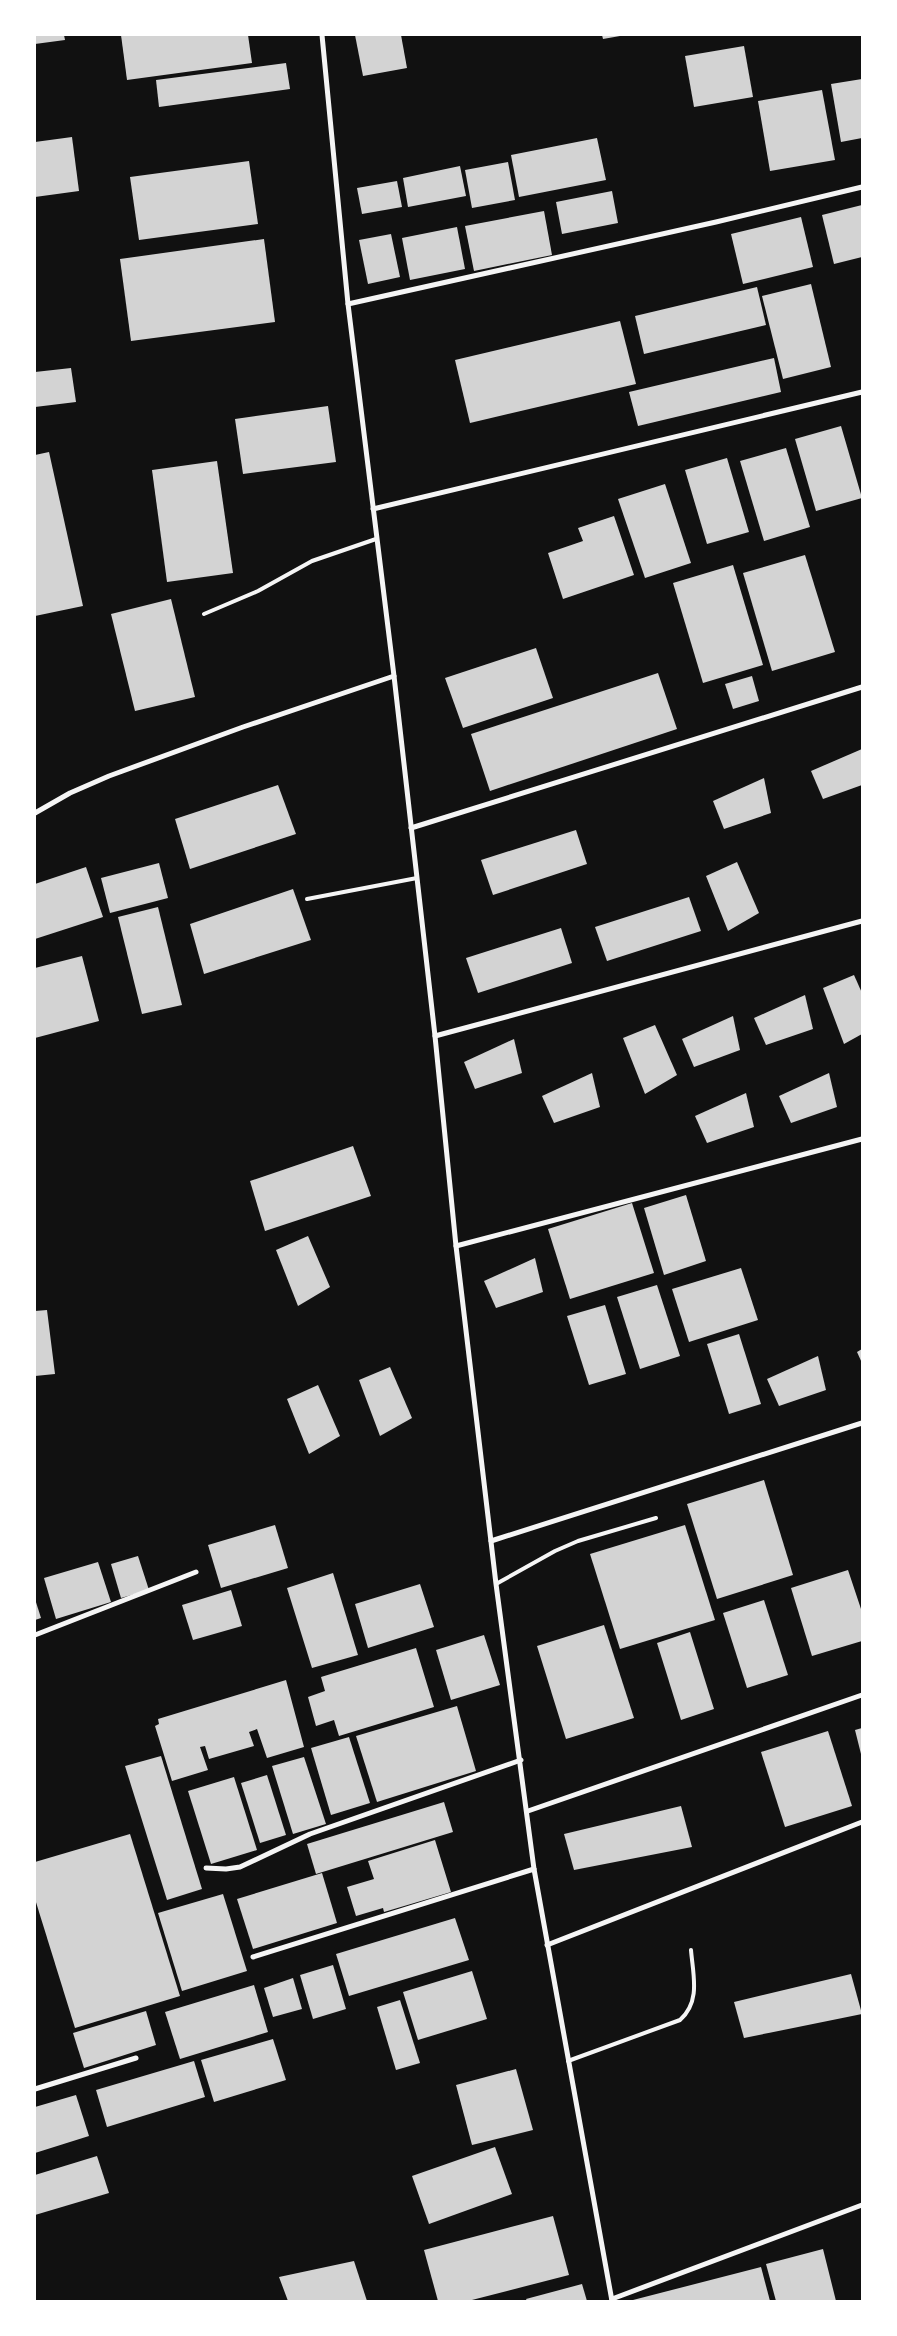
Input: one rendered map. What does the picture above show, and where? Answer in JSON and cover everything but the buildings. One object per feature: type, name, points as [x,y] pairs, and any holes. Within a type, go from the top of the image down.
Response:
[{"type":"street","points":[[322,35],[348,304],[394,676],[490,1541],[528,1810],[534,1869],[612,2300],[862,2205]]},
{"type":"street","points":[[348,304],[716,222],[862,187]]},
{"type":"street","points":[[373,509],[862,392]]},
{"type":"street","points":[[35,813],[70,793],[109,776],[243,727],[394,676]]},
{"type":"street","points":[[411,828],[862,687]]},
{"type":"street","points":[[435,1036],[862,921]]},
{"type":"street","points":[[456,1246],[862,1139]]},
{"type":"street","points":[[490,1541],[862,1423]]},
{"type":"street","points":[[35,1635],[196,1572]]},
{"type":"street","points":[[528,1810],[862,1695]]},
{"type":"street","points":[[206,1868],[226,1869],[240,1867],[310,1834],[521,1760]]},
{"type":"street","points":[[547,1945],[862,1822]]},
{"type":"street","points":[[253,1957],[534,1869]]},
{"type":"street","points":[[35,2089],[136,2058]]},
{"type":"lane","points":[[204,614],[258,591],[312,561],[376,539]]},
{"type":"lane","points":[[308,899],[417,878]]},
{"type":"lane","points":[[496,1584],[555,1551],[578,1541],[656,1518]]},
{"type":"lane","points":[[568,2061],[680,2020],[687,2013],[694,1999],[691,1950]]}]
